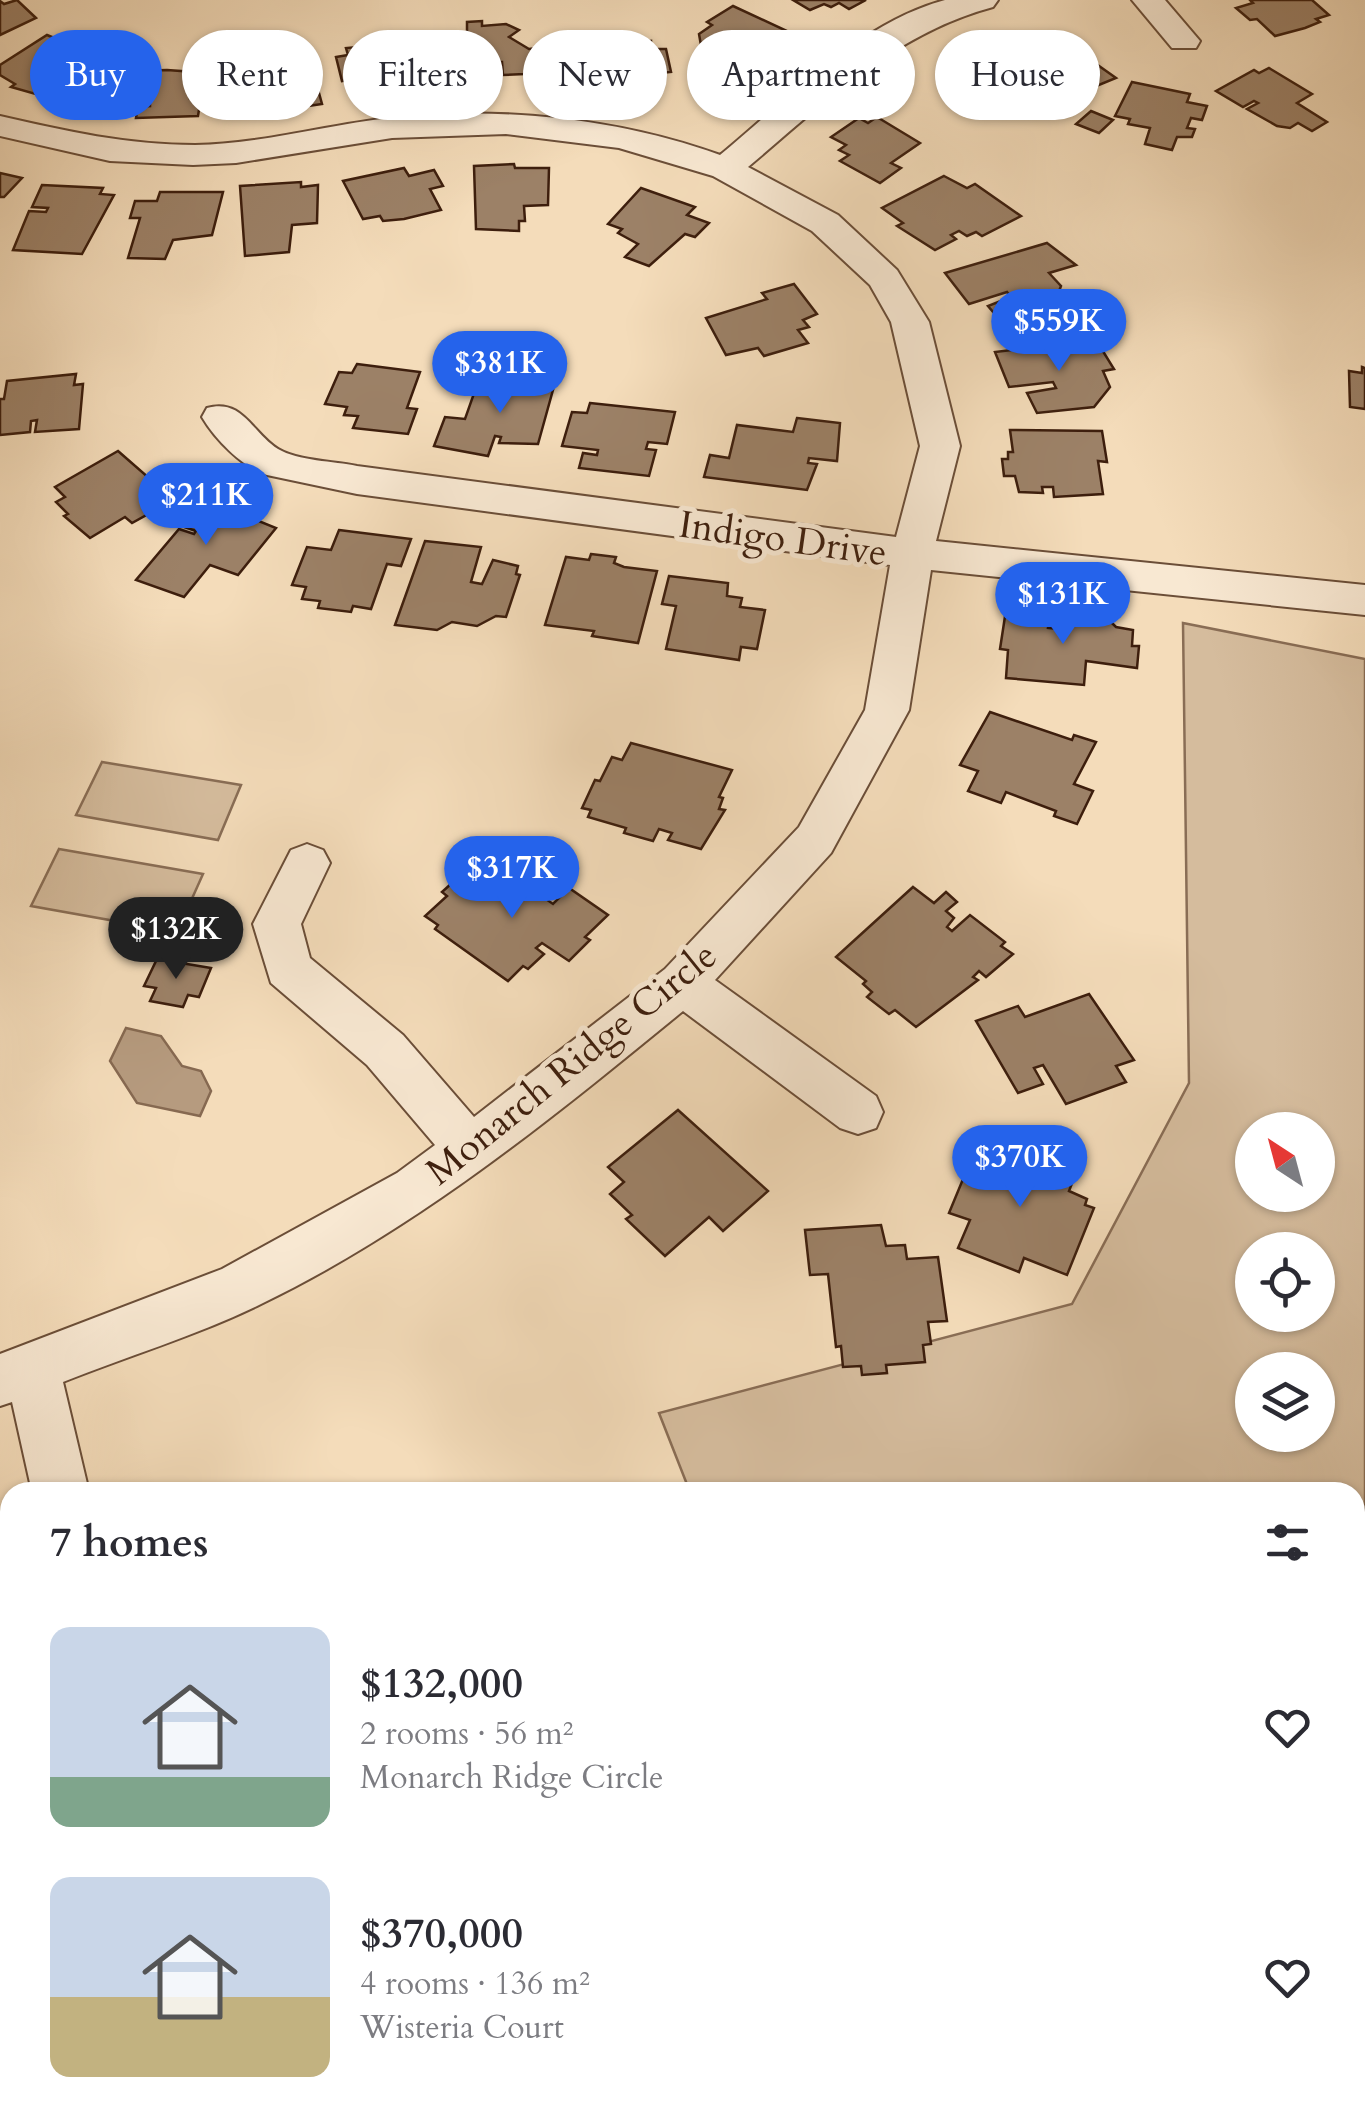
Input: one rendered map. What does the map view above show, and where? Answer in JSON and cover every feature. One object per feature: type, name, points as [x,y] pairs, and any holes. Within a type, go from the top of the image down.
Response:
[{"type":"street","points":[[725,169],[874,46],[917,22],[982,0]]},
{"type":"street","points":[[1148,0],[1184,42]]},
{"type":"street","name":"Monarch Ridge Circle","points":[[0,126],[100,149],[193,155],[236,153],[392,128],[506,124],[621,138],[725,169],[801,208],[847,240],[884,278],[910,322],[940,446],[912,556],[887,710],[815,840],[682,983],[415,1189],[241,1287],[16,1374]]},
{"type":"street","name":"Indigo Drive","points":[[221,418],[266,461],[356,480],[912,556],[1141,582],[1365,600]]},
{"type":"street","points":[[307,863],[278,924],[288,969],[385,1050],[470,1149]]},
{"type":"street","points":[[682,983],[858,1112]]},
{"type":"street","points":[[16,1374],[56,1482]]},
{"type":"shaded area","points":[[1183,623],[1365,659],[1365,1482],[686,1482],[659,1413],[1072,1304],[1189,1083]]},
{"type":"shaded area","points":[[102,762],[241,785],[218,840],[76,815]]},
{"type":"shaded area","points":[[59,849],[203,874],[177,932],[31,906]]},
{"type":"shaded area","points":[[126,1028],[161,1036],[182,1066],[201,1071],[211,1091],[200,1116],[137,1103],[110,1061]]},
{"type":"building","points":[[17,0],[36,18],[0,35],[0,1],[4,4]]},
{"type":"building","points":[[793,0],[866,0],[849,9],[839,3],[810,10]]},
{"type":"building","points":[[1250,0],[1312,0],[1329,15],[1305,28],[1275,36],[1257,19],[1250,20],[1236,8],[1253,3]]},
{"type":"building","points":[[733,6],[785,30],[705,30],[712,25],[707,22]]},
{"type":"building","points":[[482,21],[482,26],[506,24],[519,30],[509,37],[523,45],[523,73],[503,75],[503,30],[467,30],[467,22]]},
{"type":"building","points":[[30,46],[30,92],[11,87],[15,84],[0,75],[0,65]]},
{"type":"building","points":[[343,56],[343,81],[342,81],[336,57]]},
{"type":"building","points":[[1100,67],[1116,78],[1100,85]]},
{"type":"building","points":[[1269,68],[1312,94],[1297,103],[1327,122],[1312,131],[1298,123],[1290,128],[1277,126],[1247,109],[1258,103],[1243,107],[1216,91],[1254,70],[1259,73]]},
{"type":"building","points":[[162,70],[182,71],[182,117],[162,117]]},
{"type":"building","points":[[1132,82],[1190,94],[1187,102],[1207,106],[1202,120],[1191,118],[1187,128],[1195,129],[1192,137],[1177,137],[1172,150],[1145,144],[1150,128],[1128,124],[1130,119],[1115,116]]},
{"type":"building","points":[[1100,115],[1113,120],[1099,133],[1076,124],[1081,120],[1100,120]]},
{"type":"building","points":[[856,120],[882,120],[920,143],[891,163],[901,168],[880,183],[840,161],[849,155],[839,150],[846,145],[831,137]]},
{"type":"building","points":[[514,164],[515,168],[549,168],[548,205],[524,206],[525,221],[519,221],[519,231],[476,229],[474,166]]},
{"type":"building","points":[[404,168],[409,176],[434,170],[443,186],[430,189],[441,210],[404,219],[363,219],[343,181]]},
{"type":"building","points":[[0,173],[22,178],[4,197],[0,197]]},
{"type":"building","points":[[944,176],[967,188],[975,184],[1021,216],[982,236],[976,232],[967,236],[959,231],[951,235],[956,239],[935,250],[897,226],[903,223],[882,208]]},
{"type":"building","points":[[301,182],[301,187],[318,185],[317,223],[292,225],[289,252],[245,256],[240,186]]},
{"type":"building","points":[[42,185],[103,188],[100,194],[114,195],[82,254],[13,250],[29,211],[46,212],[48,208],[32,207]]},
{"type":"building","points":[[641,188],[695,207],[687,215],[709,223],[695,237],[685,234],[649,266],[625,257],[638,244],[618,233],[622,229],[608,224]]},
{"type":"building","points":[[160,192],[223,192],[212,235],[173,240],[165,259],[128,258],[140,218],[130,218],[135,201],[157,201]]},
{"type":"building","points":[[1047,243],[1076,265],[1049,273],[1061,286],[1053,307],[1016,320],[999,319],[988,306],[1011,297],[1007,292],[969,304],[945,273]]},
{"type":"building","points":[[794,284],[817,314],[803,320],[809,327],[798,330],[808,343],[764,356],[758,348],[726,355],[706,318],[767,299],[762,293]]},
{"type":"building","points":[[1096,340],[1114,369],[1103,371],[1110,387],[1094,407],[1037,413],[1027,393],[1056,388],[1053,382],[1009,387],[995,352]]},
{"type":"building","points":[[357,364],[420,372],[407,408],[417,409],[408,434],[353,428],[358,416],[344,415],[347,407],[325,404],[339,372],[352,373]]},
{"type":"building","points":[[1362,367],[1365,409],[1350,407],[1349,371],[1362,373]]},
{"type":"building","points":[[76,374],[74,385],[83,384],[79,429],[35,432],[37,420],[31,421],[30,432],[0,435],[0,399],[4,399],[7,381]]},
{"type":"building","points":[[522,375],[556,379],[538,444],[499,443],[501,437],[495,436],[488,456],[434,446],[445,417],[465,419],[478,382],[519,386]]},
{"type":"building","points":[[590,403],[675,412],[667,444],[648,442],[646,449],[656,450],[649,476],[579,468],[583,453],[597,455],[598,450],[562,446],[572,412],[587,413]]},
{"type":"building","points":[[797,418],[840,423],[837,461],[809,458],[808,463],[817,464],[807,490],[704,477],[710,455],[729,458],[737,425],[793,432]]},
{"type":"building","points":[[1010,430],[1102,431],[1107,462],[1098,461],[1103,494],[1054,497],[1053,487],[1042,487],[1043,493],[1019,492],[1015,476],[1004,476],[1002,459],[1008,459],[1008,452],[1013,452]]},
{"type":"building","points":[[118,451],[157,485],[142,494],[159,508],[132,523],[125,517],[90,538],[64,516],[68,514],[56,502],[65,497],[55,487]]},
{"type":"building","points":[[204,499],[246,512],[244,515],[276,528],[238,575],[210,565],[184,597],[136,580],[179,529],[194,534],[196,531],[181,526]]},
{"type":"building","points":[[339,530],[411,539],[401,566],[387,564],[371,609],[353,606],[351,612],[318,608],[320,601],[302,599],[306,587],[292,585],[307,547],[331,550]]},
{"type":"building","points":[[425,541],[481,547],[471,582],[482,584],[493,560],[518,566],[516,574],[520,575],[506,617],[496,616],[477,626],[452,622],[437,630],[395,625]]},
{"type":"building","points":[[591,554],[616,557],[614,563],[624,567],[657,571],[638,643],[592,636],[594,631],[545,625],[566,557],[589,560]]},
{"type":"building","points":[[669,576],[728,583],[727,596],[742,598],[740,607],[765,610],[757,649],[741,647],[739,660],[666,649],[676,606],[662,604]]},
{"type":"building","points":[[1006,610],[1050,616],[1048,628],[1058,629],[1060,615],[1111,622],[1133,630],[1132,646],[1139,646],[1137,668],[1086,661],[1084,685],[1006,678],[1008,650],[1000,649]]},
{"type":"building","points":[[990,712],[1072,740],[1074,735],[1096,742],[1074,784],[1093,791],[1077,824],[1054,816],[1056,811],[1006,792],[1001,803],[968,791],[978,771],[960,765]]},
{"type":"building","points":[[631,743],[732,770],[719,797],[723,798],[719,809],[725,810],[701,849],[668,840],[672,833],[659,829],[653,841],[624,833],[626,828],[588,817],[591,810],[582,808],[612,757],[622,760]]},
{"type":"building","points":[[473,864],[492,877],[501,868],[553,904],[560,897],[554,893],[561,886],[569,888],[608,915],[585,937],[590,940],[569,961],[542,943],[536,948],[544,954],[508,981],[435,929],[438,925],[425,916],[447,896],[442,892]]},
{"type":"building","points":[[913,887],[934,903],[946,892],[957,902],[946,911],[954,918],[947,927],[952,931],[970,915],[1005,942],[1001,946],[1013,954],[986,977],[979,971],[973,977],[978,980],[916,1027],[895,1010],[889,1014],[867,997],[872,992],[863,984],[866,981],[836,957]]},
{"type":"building","points":[[157,959],[211,968],[199,997],[188,995],[183,1007],[150,1001],[156,988],[144,986]]},
{"type":"building","points":[[1089,994],[1134,1060],[1116,1066],[1126,1082],[1066,1104],[1043,1065],[1034,1068],[1043,1084],[1018,1093],[976,1021],[1018,1006],[1025,1017]]},
{"type":"building","points":[[678,1110],[768,1191],[723,1231],[709,1217],[665,1256],[626,1219],[632,1215],[610,1194],[624,1182],[608,1167]]},
{"type":"building","points":[[980,1138],[1076,1173],[1069,1191],[1087,1199],[1085,1205],[1094,1208],[1067,1275],[1024,1258],[1019,1272],[958,1248],[970,1220],[949,1213]]},
{"type":"building","points":[[881,1225],[886,1246],[905,1245],[907,1259],[938,1257],[947,1321],[928,1322],[931,1344],[923,1345],[925,1362],[886,1365],[887,1373],[862,1375],[861,1366],[843,1367],[841,1346],[836,1347],[828,1274],[810,1275],[805,1230]]}]
